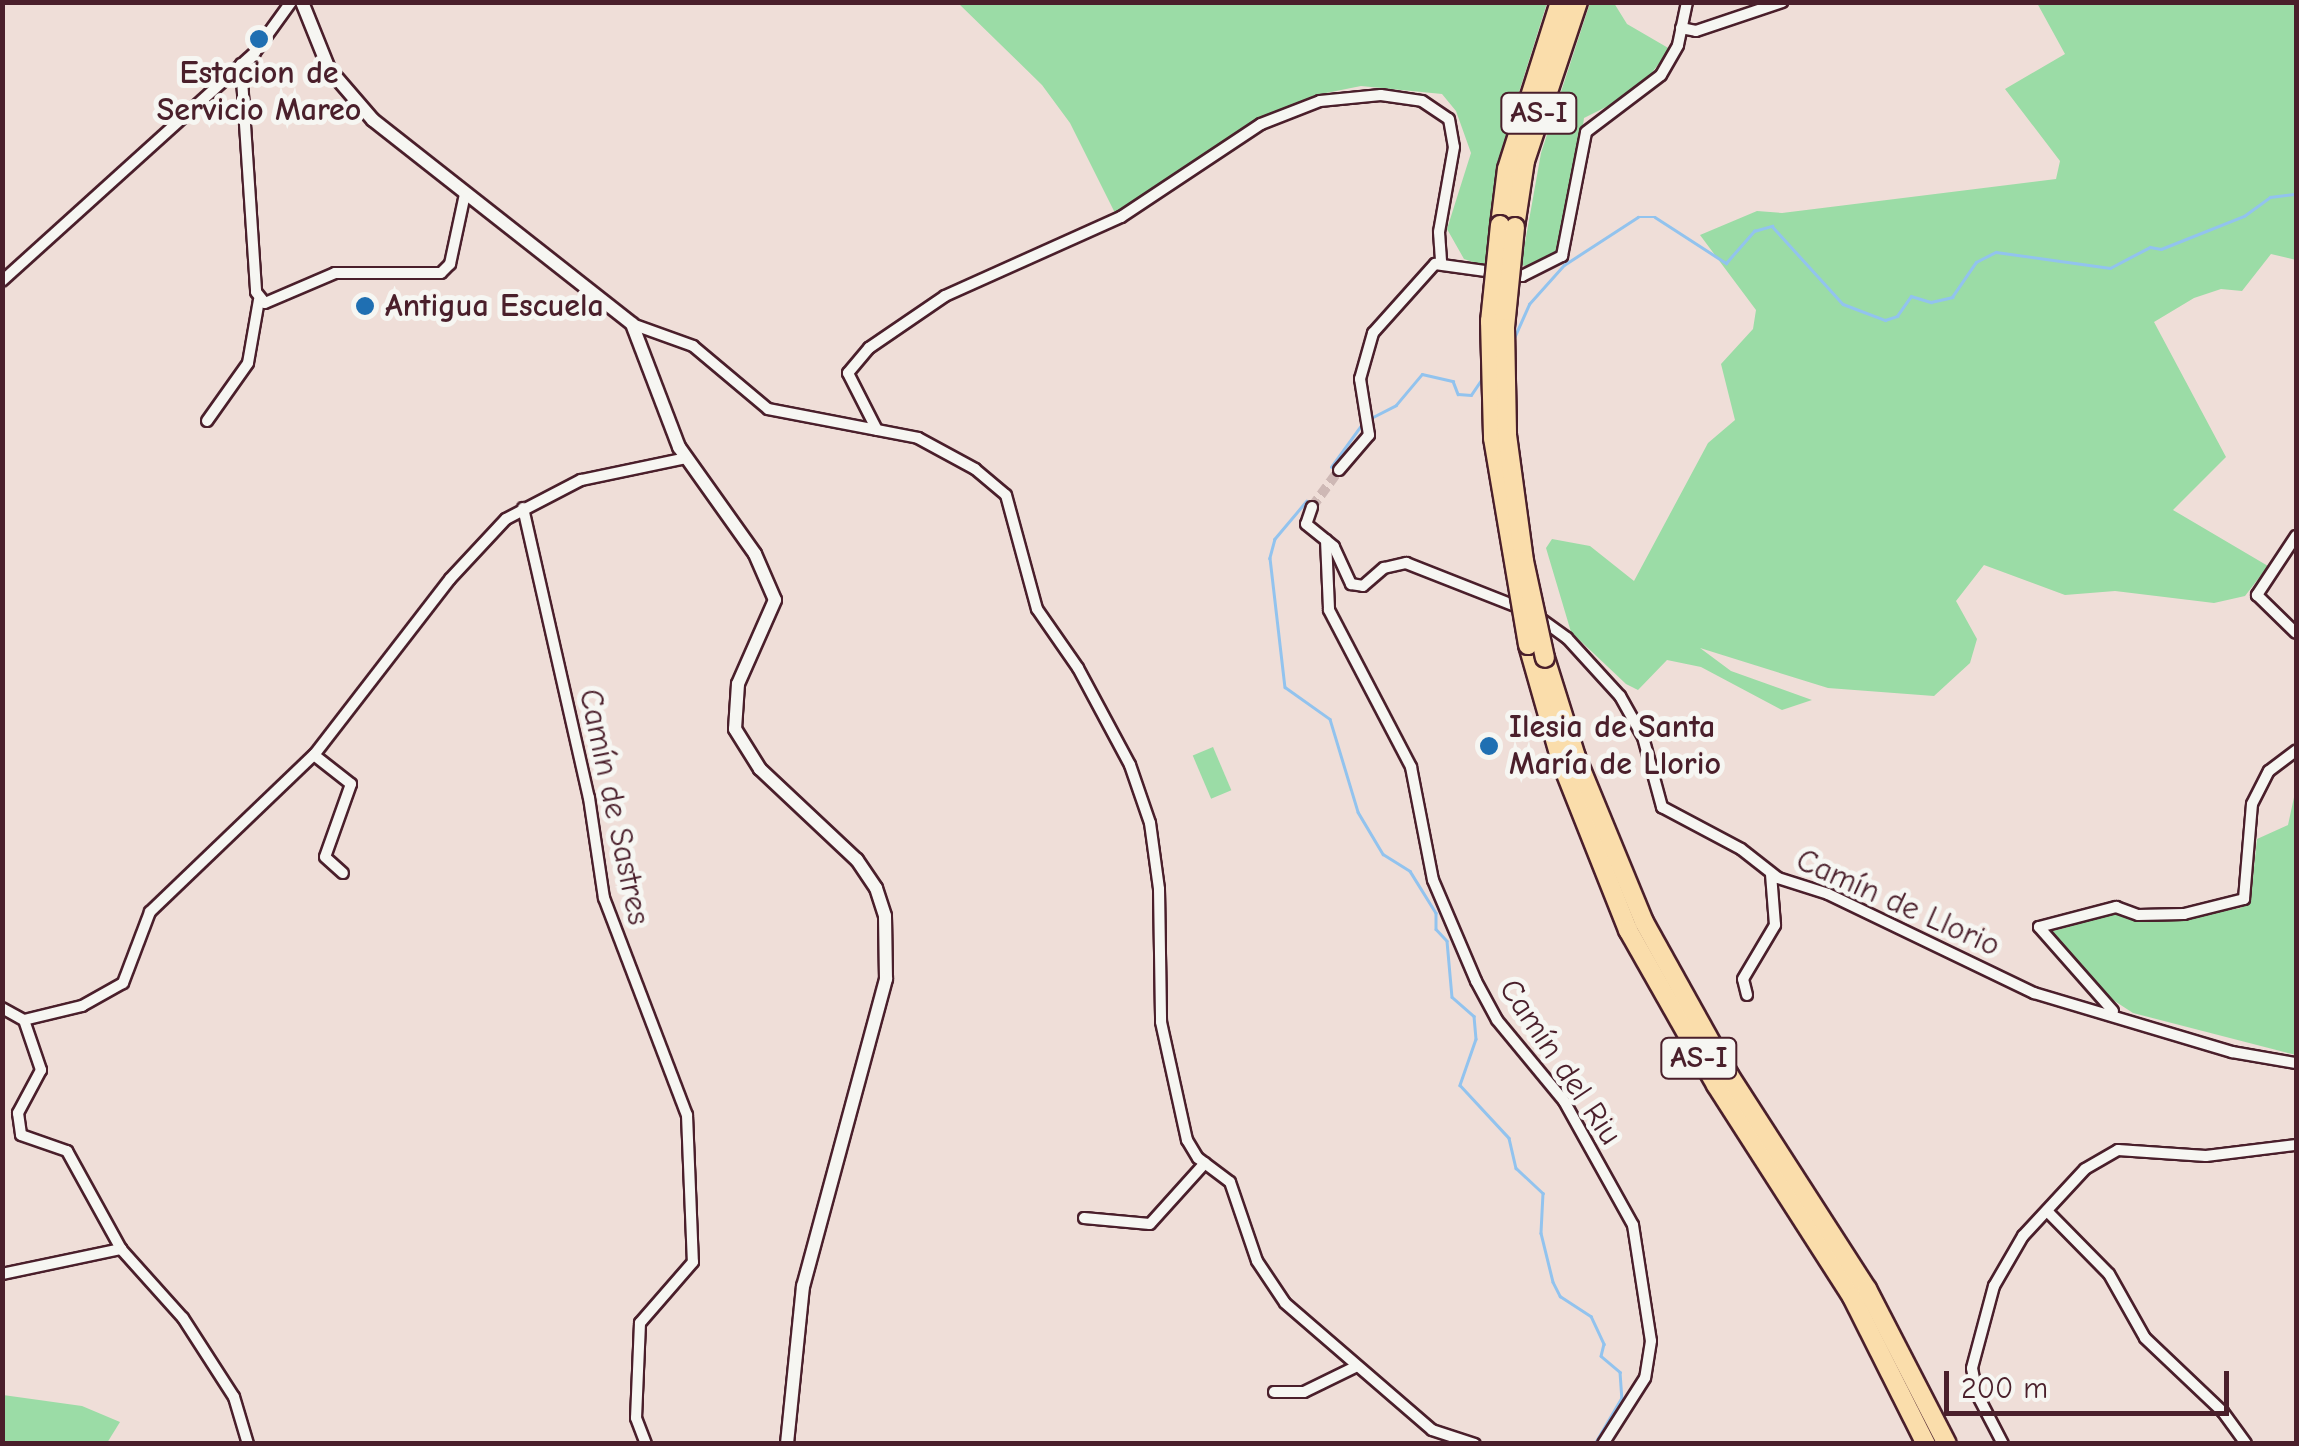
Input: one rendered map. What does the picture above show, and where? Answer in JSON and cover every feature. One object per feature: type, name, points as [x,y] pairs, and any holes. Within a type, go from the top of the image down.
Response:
[{"type":"highway","name":"AS-I","points":[[1560,2],[1512,152],[1507,226],[1507,434],[1524,561],[1545,658],[1576,758],[1644,922],[1729,1076],[1866,1288],[1946,1444]]},
{"type":"highway","name":"AS-I","points":[[1578,2],[1507,226],[1490,321],[1493,438],[1528,646],[1562,764],[1628,930],[1716,1085],[1852,1297],[1926,1444]]},
{"type":"street","points":[[2,281],[241,64],[291,2]]},
{"type":"street","points":[[302,2],[320,52],[349,96],[416,160],[632,324],[694,346],[768,409],[918,438],[975,469],[1006,495],[1041,618],[1078,668],[1136,777],[1154,840],[1168,1063],[1188,1140],[1204,1163],[1230,1182],[1272,1287],[1355,1366],[1432,1430],[1476,1444]]},
{"type":"street","points":[[1338,470],[1364,442],[1370,420],[1360,379],[1366,343],[1423,274],[1441,263],[1522,276],[1562,256],[1586,132],[1604,113],[1652,85],[1682,28],[1687,2]]},
{"type":"street","points":[[1682,28],[1696,31],[1782,2]]},
{"type":"street","points":[[206,421],[248,362],[259,300],[241,64]]},
{"type":"street","points":[[876,430],[848,382],[856,359],[945,296],[1121,217],[1218,150],[1292,110],[1354,95],[1422,101],[1442,110],[1454,137],[1439,232],[1441,263]]},
{"type":"street","points":[[259,300],[275,303],[335,273],[440,273],[450,264],[465,194]]},
{"type":"street","points":[[632,324],[686,458],[755,554],[774,600],[735,695],[742,746],[857,860],[885,916],[882,998],[803,1286],[787,1444]]},
{"type":"street","points":[[24,1020],[114,991],[128,973],[150,912],[314,755],[450,579],[522,508],[581,480],[686,458]]},
{"type":"street","name":"Camín de Llorio","points":[[1312,507],[1306,524],[1326,540],[1357,586],[1389,565],[1418,565],[1549,623],[1595,666],[1638,725],[1662,808],[1725,840],[1771,874],[1828,894],[2034,992],[2232,1052],[2296,1064]]},
{"type":"street","name":"Camín de Sastres","points":[[522,508],[589,798],[604,898],[687,1115],[694,1262],[640,1322],[636,1418],[646,1444]]},
{"type":"street","points":[[2296,536],[2257,595],[2296,633]]},
{"type":"street","name":"Camín del Riu","points":[[1326,540],[1329,610],[1412,767],[1434,880],[1476,981],[1497,1020],[1564,1101],[1633,1225],[1651,1341],[1645,1378],[1604,1444]]},
{"type":"street","points":[[2116,1015],[2039,927],[2116,907],[2138,914],[2184,914],[2244,899],[2252,804],[2270,771],[2296,751]]},
{"type":"street","points":[[314,755],[351,784],[325,857],[343,872]]},
{"type":"street","points":[[1747,995],[1743,978],[1775,926],[1771,874]]},
{"type":"street","points":[[2,1008],[24,1020],[41,1070],[18,1113],[21,1135],[67,1152],[121,1249],[182,1318],[234,1397],[248,1444]]},
{"type":"street","points":[[2002,1444],[1977,1394],[1972,1368],[1994,1286],[2016,1246],[2048,1212],[2107,1153],[2206,1156],[2296,1146]]},
{"type":"street","points":[[1084,1218],[1150,1224],[1204,1163]]},
{"type":"street","points":[[2048,1212],[2109,1274],[2144,1338],[2223,1412],[2246,1444]]},
{"type":"street","points":[[2,1274],[121,1249]]},
{"type":"street","points":[[1274,1392],[1304,1392],[1355,1366]]},
{"type":"green space","points":[[958,3],[1547,3],[1509,124],[1485,266],[1464,259],[1447,229],[1471,153],[1456,111],[1442,94],[1361,86],[1316,95],[1261,119],[1115,213],[1070,123],[1042,85]]},
{"type":"green space","points":[[1590,3],[1614,3],[1627,24],[1670,49],[1638,91],[1584,118],[1568,233],[1556,256],[1533,268],[1521,265],[1541,153]]},
{"type":"green space","points":[[2037,3],[2296,3],[2296,260],[2271,254],[2242,291],[2221,289],[2194,298],[2154,322],[2226,457],[2173,510],[2268,566],[2245,596],[2214,603],[2115,591],[2065,595],[1984,565],[1956,601],[1977,639],[1970,663],[1934,696],[1828,688],[1700,648],[1731,671],[1812,700],[1782,710],[1701,667],[1667,660],[1638,690],[1626,684],[1571,632],[1546,548],[1552,539],[1590,546],[1634,581],[1708,443],[1735,420],[1721,364],[1753,329],[1756,310],[1700,235],[1757,211],[1782,213],[2056,179],[2060,161],[2005,89],[2065,54]]},
{"type":"green space","points":[[1213,747],[1231,790],[1211,799],[1193,756]]},
{"type":"green space","points":[[2296,788],[2296,1055],[2133,1013],[2096,989],[2046,933],[2114,914],[2180,919],[2241,908],[2251,896],[2257,839],[2288,825]]},
{"type":"green space","points":[[3,1395],[82,1406],[120,1422],[107,1443],[3,1443]]},
{"type":"waterway","points":[[1514,338],[1529,304],[1564,265],[1638,217],[1655,217],[1726,263],[1754,231],[1772,226],[1843,304],[1885,320],[1897,316],[1911,296],[1931,302],[1952,297],[1976,262],[1996,252],[2110,268],[2150,247],[2161,249],[2244,216],[2270,197],[2296,194]]},
{"type":"waterway","points":[[1369,419],[1396,405],[1422,374],[1453,381],[1458,394],[1471,395],[1485,374]]},
{"type":"waterway","points":[[1331,467],[1362,424]]},
{"type":"waterway","points":[[1307,501],[1275,539],[1270,558],[1285,687],[1330,719],[1358,812],[1383,854],[1410,871],[1436,913],[1436,929],[1447,941],[1452,997],[1474,1016],[1476,1039],[1460,1085],[1509,1138],[1516,1168],[1543,1193],[1541,1233],[1553,1282],[1560,1296],[1591,1316],[1604,1344],[1601,1356],[1620,1372],[1622,1398],[1595,1444]]},
{"type":"tunnel","points":[[1312,507],[1339,470]]},
{"type":"place","name":"Estacion de Servicio Mareo","points":[[259,39]]},
{"type":"place","name":"Antigua Escuela","points":[[365,306]]},
{"type":"place","name":"Ilesia de Santa María de Llorio","points":[[1489,746]]}]
